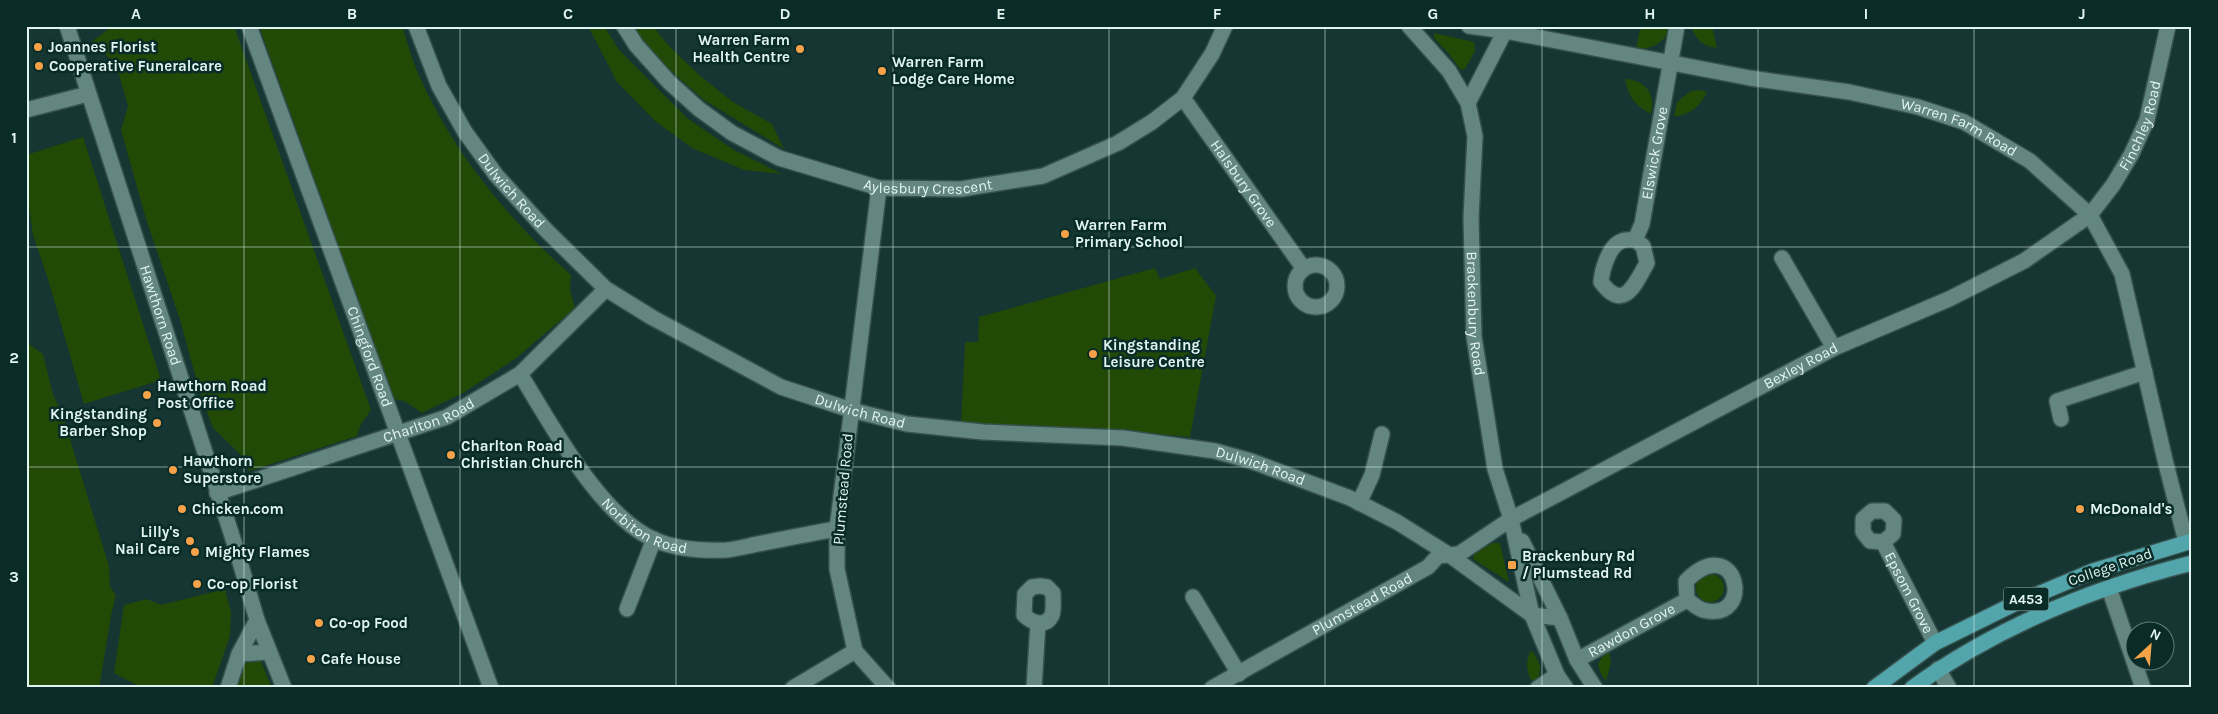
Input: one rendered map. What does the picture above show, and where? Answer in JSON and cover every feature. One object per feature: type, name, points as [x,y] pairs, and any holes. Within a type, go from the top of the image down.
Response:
[{"type":"main road","points":[[2189,541],[2190,564]]},
{"type":"main road","name":"College Road","points":[[1874,688],[1935,643],[2012,605],[2093,570],[2189,541]]},
{"type":"main road","name":"College Road","points":[[1912,688],[1938,669],[2011,626],[2109,588],[2190,564]]},
{"type":"street","name":"Hawthorn Road","points":[[67,26],[257,620],[268,652],[284,688]]},
{"type":"street","name":"Chingford Road","points":[[249,26],[491,688]]},
{"type":"street","name":"Dulwich Road","points":[[416,26],[439,86],[465,132],[496,175],[546,230],[606,289],[653,318],[781,387],[851,410],[907,424],[983,432],[1122,438],[1215,451],[1296,477],[1359,503],[1397,522],[1448,554]]},
{"type":"street","name":"Aylesbury Crescent","points":[[624,26],[636,45],[669,82],[699,109],[732,133],[779,158],[879,188],[961,189],[1043,176],[1118,143],[1152,122],[1182,98],[1212,54],[1225,26]]},
{"type":"street","name":"Brackenbury Road","points":[[1409,26],[1449,72],[1468,103],[1475,136],[1471,218],[1474,337],[1495,469],[1511,520],[1532,615],[1557,675],[1566,688]]},
{"type":"street","name":"Warren Farm Road","points":[[1469,26],[1504,29],[1670,63],[1750,78],[1849,92],[1918,107],[1964,122],[2030,161],[2090,215],[2122,274],[2165,460],[2189,541]]},
{"type":"street","name":"Elswick Grove","points":[[1634,240],[1642,224],[1648,199],[1677,26]]},
{"type":"street","name":"Finchley Road","points":[[2090,215],[2122,170],[2147,120],[2168,26]]},
{"type":"street","points":[[1468,103],[1504,29]]},
{"type":"street","points":[[26,110],[88,94]]},
{"type":"street","name":"Halsbury Grove","points":[[1182,98],[1304,269]]},
{"type":"street","name":"Plumstead Road","points":[[879,188],[851,410],[838,529],[837,569],[855,651],[888,688]]},
{"type":"street","name":"Bexley Road","points":[[1511,520],[1834,348],[1949,299],[2024,261],[2090,215]]},
{"type":"street","points":[[1782,258],[1834,348]]},
{"type":"street","name":"Charlton Road","points":[[217,493],[447,417],[520,374],[606,289]]},
{"type":"street","points":[[2061,419],[2057,401],[2145,372]]},
{"type":"street","name":"Norbiton Road","points":[[520,374],[578,466],[608,504],[627,522],[654,539],[674,546],[727,550],[838,529]]},
{"type":"street","points":[[1359,503],[1372,476],[1382,434]]},
{"type":"street","name":"Plumstead Road","points":[[1212,688],[1428,567],[1438,556],[1459,554],[1511,520]]},
{"type":"street","name":"Brackenbury Road","points":[[1511,520],[1560,618],[1577,660],[1595,688]]},
{"type":"street","points":[[627,609],[654,539]]},
{"type":"street","name":"Epsom Grove","points":[[1883,542],[1935,643]]},
{"type":"street","points":[[1448,554],[1532,615],[1560,618]]},
{"type":"street","points":[[2109,588],[2143,688]]},
{"type":"street","points":[[1193,597],[1239,674]]},
{"type":"street","name":"Rawdon Grove","points":[[1577,660],[1687,600]]},
{"type":"street","points":[[228,688],[239,654],[257,620]]},
{"type":"street","points":[[1034,688],[1038,624]]},
{"type":"street","points":[[794,688],[855,651]]},
{"type":"street","points":[[239,654],[268,652]]},
{"type":"street","points":[[1938,669],[1949,688]]},
{"type":"street","points":[[1538,688],[1557,675]]},
{"type":"green space","points":[[113,26],[234,26],[371,410],[361,424],[357,436],[249,471],[242,456],[213,428],[199,389],[180,320],[146,219],[121,130],[128,106],[116,64],[91,42]]},
{"type":"green space","points":[[259,26],[402,26],[421,80],[450,135],[467,161],[506,209],[526,232],[571,275],[570,290],[575,308],[515,359],[463,393],[422,413],[404,401],[394,399]]},
{"type":"green space","points":[[588,26],[604,26],[619,50],[687,118],[734,150],[782,174],[744,170],[692,148],[655,121],[617,82]]},
{"type":"green space","points":[[632,26],[653,26],[668,45],[699,75],[733,102],[772,124],[784,149],[704,100],[658,59]]},
{"type":"green space","points":[[1643,26],[1671,26],[1662,41],[1647,48],[1636,49],[1639,33]]},
{"type":"green space","points":[[1691,26],[1712,26],[1717,48],[1707,46],[1700,41]]},
{"type":"green space","points":[[1434,33],[1474,42],[1475,51],[1465,69],[1461,70],[1434,38]]},
{"type":"green space","points":[[1625,79],[1639,82],[1648,89],[1652,100],[1651,114],[1634,100],[1628,91]]},
{"type":"green space","points":[[1691,91],[1707,92],[1698,106],[1686,114],[1674,117],[1677,102]]},
{"type":"green space","points":[[83,137],[161,380],[84,404],[48,279],[33,235],[26,186],[26,155]]},
{"type":"green space","points":[[1155,268],[1160,279],[1195,268],[1216,296],[1190,437],[1139,432],[980,425],[961,422],[965,342],[978,342],[979,317]]},
{"type":"green space","points":[[26,342],[43,354],[53,395],[61,410],[109,566],[110,586],[116,596],[99,688],[26,688]]},
{"type":"green space","points":[[1493,543],[1500,543],[1509,582],[1473,559],[1474,553]]},
{"type":"green space","points":[[1710,574],[1720,578],[1724,588],[1720,598],[1710,602],[1700,598],[1696,588],[1700,578]]},
{"type":"green space","points":[[225,589],[231,612],[230,636],[212,688],[142,688],[114,673],[124,605],[147,599],[161,605]]},
{"type":"green space","points":[[1531,650],[1540,667],[1539,675],[1534,684],[1529,676],[1527,667]]},
{"type":"green space","points":[[1606,651],[1609,652],[1611,663],[1606,681],[1601,674],[1598,664]]},
{"type":"green space","points":[[252,658],[260,659],[272,688],[235,688],[246,661]]},
{"type":"place","name":"Joannes Florist","points":[[38,47]]},
{"type":"place","name":"Warren Farm Health Centre","points":[[800,49]]},
{"type":"place","name":"Cooperative Funeralcare","points":[[39,66]]},
{"type":"place","name":"Warren Farm Lodge Care Home","points":[[882,71]]},
{"type":"place","name":"Warren Farm Primary School","points":[[1065,234]]},
{"type":"place","name":"Kingstanding Leisure Centre","points":[[1093,354]]},
{"type":"place","name":"Hawthorn Road Post Office","points":[[147,395]]},
{"type":"place","name":"Kingstanding Barber Shop","points":[[157,423]]},
{"type":"place","name":"Charlton Road Christian Church","points":[[451,455]]},
{"type":"place","name":"Hawthorn Superstore","points":[[173,470]]},
{"type":"place","name":"Chicken.com","points":[[182,509]]},
{"type":"place","name":"McDonald's","points":[[2080,509]]},
{"type":"place","name":"Lilly's Nail Care","points":[[190,541]]},
{"type":"place","name":"Mighty Flames","points":[[195,552]]},
{"type":"place","name":"Brackenbury Rd / Plumstead Rd","points":[[1512,565]]},
{"type":"place","name":"Co-op Florist","points":[[197,584]]},
{"type":"place","name":"Co-op Food","points":[[319,623]]},
{"type":"place","name":"Cafe House","points":[[311,659]]}]
